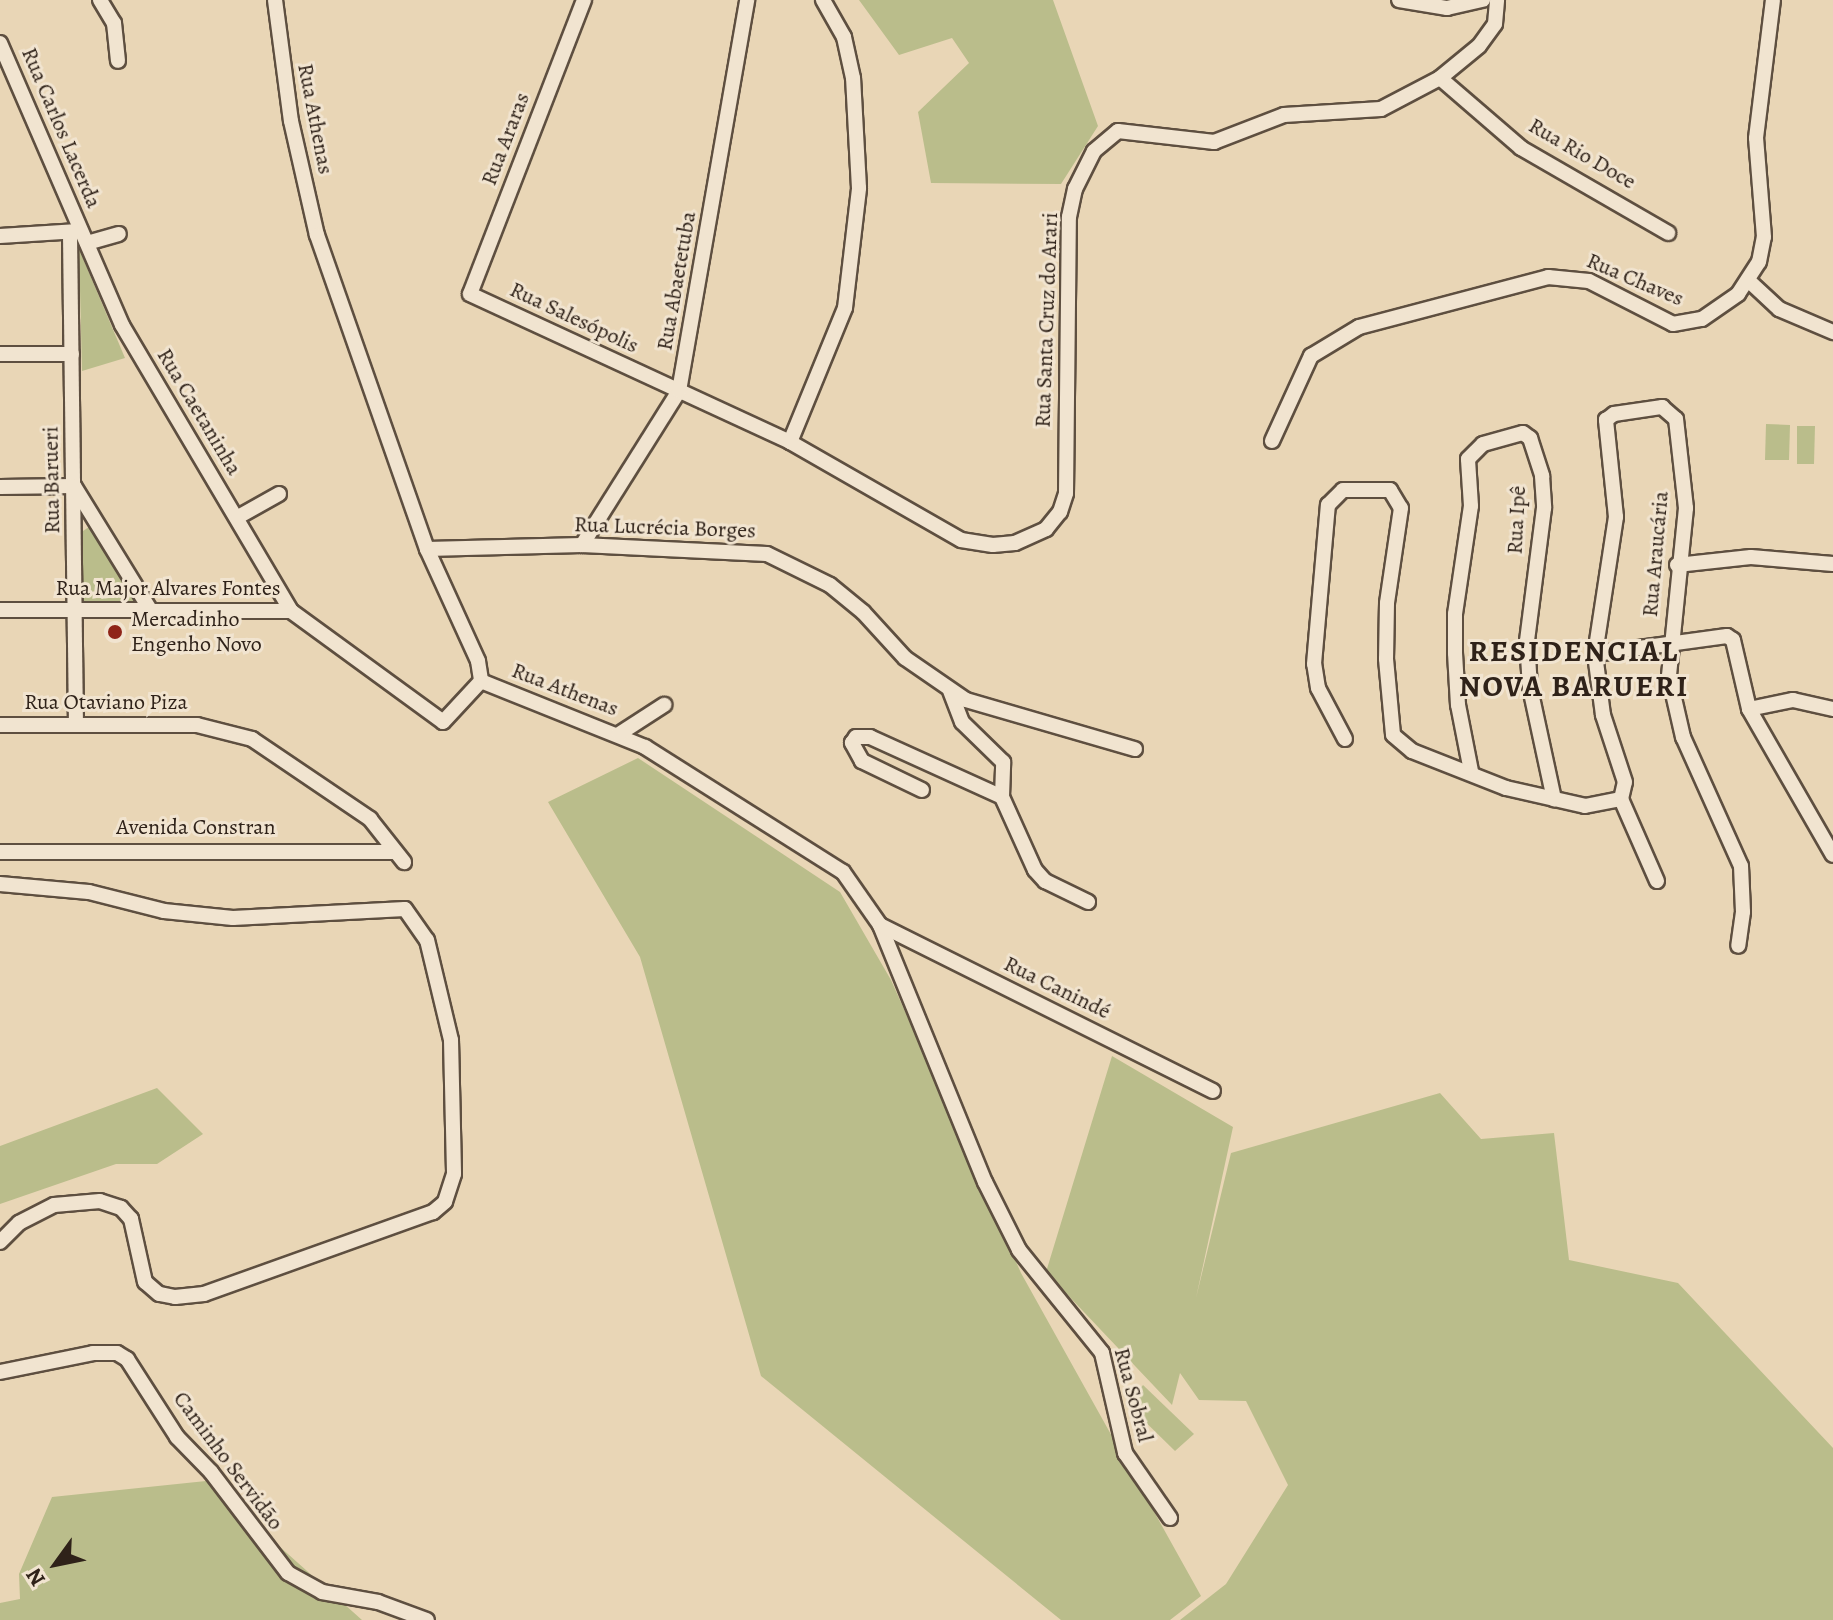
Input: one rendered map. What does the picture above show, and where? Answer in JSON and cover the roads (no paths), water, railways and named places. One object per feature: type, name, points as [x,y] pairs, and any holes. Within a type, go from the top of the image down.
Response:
[{"type":"street","points":[[100,0],[114,23],[118,61]]},
{"type":"street","name":"Rua Athenas","points":[[275,0],[291,121],[317,235],[427,549],[478,661],[481,681],[619,734],[843,872],[880,925],[985,1182],[1019,1250]]},
{"type":"street","name":"Rua Araras","points":[[470,294],[584,0]]},
{"type":"street","name":"Rua Abaetetuba","points":[[582,545],[679,391],[747,0]]},
{"type":"street","points":[[790,442],[845,308],[859,188],[853,78],[844,37],[823,0]]},
{"type":"street","points":[[1399,0],[1447,8],[1483,0]]},
{"type":"street","name":"Rua Santa Cruz do Arari","points":[[790,442],[961,540],[1015,543],[1046,529],[1060,512],[1066,493],[1069,217],[1075,189],[1094,151],[1118,131],[1206,142],[1284,115],[1381,109],[1440,78],[1487,36],[1495,24],[1497,0]]},
{"type":"street","name":"Rua Chaves","points":[[1272,441],[1311,356],[1359,327],[1519,283],[1576,277],[1673,324],[1686,325],[1722,306],[1749,281],[1764,237],[1756,138],[1773,0]]},
{"type":"street","name":"Rua Carlos Lacerda","points":[[0,43],[79,236]]},
{"type":"street","name":"Rua Rio Doce","points":[[1440,78],[1521,148],[1668,233]]},
{"type":"street","points":[[0,236],[119,234]]},
{"type":"street","name":"Rua Barueri","points":[[76,725],[72,354],[79,236]]},
{"type":"street","name":"Rua Caetaninha","points":[[79,236],[122,325],[291,611]]},
{"type":"street","points":[[1749,281],[1779,309],[1833,332]]},
{"type":"street","name":"Rua Salesópolis","points":[[470,294],[790,442]]},
{"type":"street","points":[[0,354],[72,354]]},
{"type":"street","name":"Rua Araucária","points":[[1657,881],[1621,799],[1625,782],[1603,715],[1595,654],[1616,517],[1605,425],[1609,416],[1662,407],[1676,419],[1686,508],[1669,643],[1669,676],[1683,737],[1741,866],[1743,912],[1738,946]]},
{"type":"street","name":"Rua Ipê","points":[[1471,771],[1458,705],[1455,653],[1458,584],[1471,506],[1468,459],[1483,444],[1523,433],[1530,438],[1542,476],[1544,508],[1527,641],[1530,688],[1554,799]]},
{"type":"street","points":[[0,487],[74,486],[151,611]]},
{"type":"street","points":[[1345,739],[1318,688],[1314,664],[1328,505],[1343,490],[1390,490],[1401,508],[1387,603],[1389,726],[1404,747],[1471,771],[1506,788],[1585,806],[1621,799]]},
{"type":"street","points":[[238,517],[279,494]]},
{"type":"street","name":"Rua Lucrécia Borges","points":[[427,549],[582,545],[743,552],[796,565],[863,612],[905,658],[950,691],[1135,749]]},
{"type":"street","points":[[1677,565],[1751,557],[1833,564]]},
{"type":"street","name":"Rua Major Alvares Fontes","points":[[0,610],[291,611],[443,722],[481,681]]},
{"type":"street","points":[[1595,654],[1669,643],[1733,640],[1749,709],[1833,855]]},
{"type":"street","name":"Rua Lucrécia Borges","points":[[950,691],[962,722],[1003,762],[1002,797],[1035,870],[1045,881],[1088,902]]},
{"type":"street","points":[[1749,709],[1793,700],[1833,709]]},
{"type":"street","points":[[619,734],[664,705]]},
{"type":"street","name":"Rua Otaviano Piza","points":[[0,725],[197,725],[252,739],[370,819],[385,833],[398,857]]},
{"type":"street","points":[[922,790],[862,761],[852,747],[854,739],[870,737],[1002,797]]},
{"type":"street","name":"Avenida Constran","points":[[0,852],[398,857]]},
{"type":"street","points":[[0,884],[89,892],[164,911],[233,918],[405,909],[427,940],[451,1040],[454,1174],[445,1202],[433,1212],[204,1294],[175,1297],[159,1294],[145,1282],[131,1219],[121,1208],[100,1201],[54,1205],[19,1223],[0,1242]]},
{"type":"street","name":"Rua Canindé","points":[[880,925],[1213,1091]]},
{"type":"street","name":"Rua Sobral","points":[[1019,1250],[1102,1353],[1125,1453],[1170,1518]]},
{"type":"street","name":"Caminho Servidão","points":[[0,1372],[93,1353],[117,1353],[127,1359],[177,1437],[211,1472],[288,1573],[322,1592],[378,1602],[427,1620]]},
{"type":"place","name":"Mercadinho Engenho Novo","points":[[115,632]]},
{"type":"district","name":"RESIDENCIAL NOVA BARUERI","points":[[1574,668]]}]
